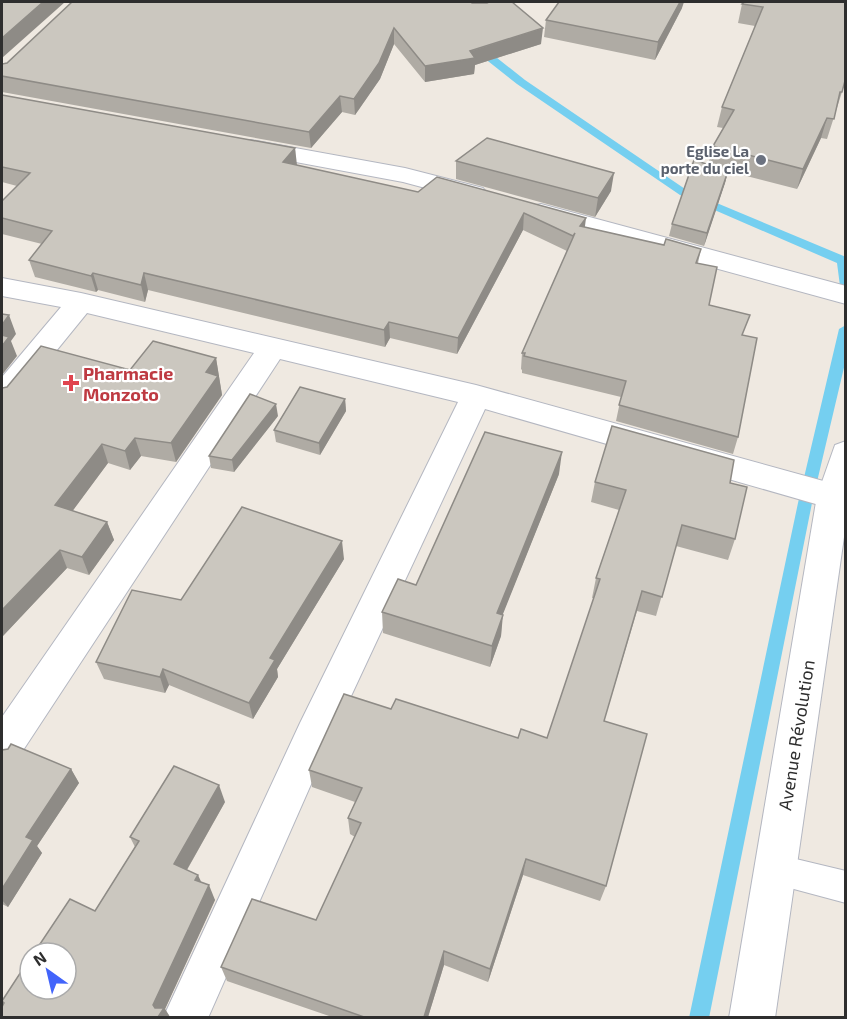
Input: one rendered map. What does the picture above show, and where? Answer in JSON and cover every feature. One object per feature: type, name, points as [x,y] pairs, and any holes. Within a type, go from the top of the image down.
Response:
[{"type":"street","points":[[232,143],[405,175],[846,295]]},
{"type":"street","points":[[2,287],[81,302],[476,396],[833,496]]},
{"type":"street","points":[[2,396],[81,302]]},
{"type":"street","points":[[2,748],[273,348]]},
{"type":"street","points":[[185,1017],[314,735],[476,396]]},
{"type":"street","name":"Avenue Révolution","points":[[752,1017],[833,496],[846,453]]},
{"type":"lane","points":[[774,870],[846,887]]},
{"type":"building","points":[[2,2],[43,2],[2,38]]},
{"type":"building","points":[[72,2],[512,2],[543,28],[470,51],[475,58],[425,66],[394,28],[379,63],[354,99],[340,96],[309,132],[2,76],[2,64],[7,63]]},
{"type":"building","points":[[559,2],[680,2],[658,42],[546,20]]},
{"type":"building","points":[[744,2],[846,2],[846,77],[834,119],[827,118],[803,169],[713,146],[734,110],[722,107],[763,7],[742,4]]},
{"type":"building","points":[[2,95],[295,148],[283,162],[418,192],[437,177],[586,218],[580,226],[664,245],[666,239],[701,249],[696,263],[717,267],[709,305],[750,315],[742,335],[757,338],[738,437],[619,405],[626,381],[524,356],[525,353],[522,353],[575,233],[573,236],[524,213],[458,338],[389,322],[384,330],[144,273],[141,285],[93,273],[91,276],[29,260],[52,231],[2,218],[2,201],[30,173],[2,167]]},
{"type":"building","points":[[487,138],[614,173],[598,198],[456,161]]},
{"type":"building","points":[[694,160],[728,171],[707,233],[672,224]]},
{"type":"building","points":[[2,314],[9,315],[2,325]]},
{"type":"building","points":[[2,335],[9,337],[2,346]]},
{"type":"building","points":[[153,341],[216,358],[206,372],[218,376],[171,443],[135,438],[125,451],[102,444],[55,505],[107,522],[82,557],[60,550],[2,610],[2,388],[7,387],[41,346],[130,370]]},
{"type":"building","points":[[300,387],[345,399],[319,443],[274,430]]},
{"type":"building","points":[[250,394],[276,404],[232,460],[209,456]]},
{"type":"building","points":[[612,426],[734,460],[730,483],[747,487],[735,539],[682,525],[662,597],[642,591],[604,721],[647,734],[606,886],[526,859],[490,969],[444,951],[424,1017],[364,1017],[221,967],[252,899],[316,920],[361,823],[348,818],[362,788],[309,770],[344,694],[391,709],[396,699],[518,738],[521,729],[547,738],[600,579],[596,578],[626,490],[595,482]]},
{"type":"building","points":[[485,432],[562,452],[497,613],[503,615],[492,646],[382,612],[398,579],[416,585]]},
{"type":"building","points":[[242,507],[342,541],[270,658],[275,660],[249,703],[163,669],[160,677],[96,662],[132,590],[181,600]]},
{"type":"building","points":[[11,744],[71,769],[26,837],[33,840],[2,889],[2,750],[8,749]]},
{"type":"building","points":[[174,766],[219,785],[174,864],[198,875],[195,880],[209,885],[153,1005],[155,1008],[164,1008],[158,1017],[2,1017],[4,1003],[2,1001],[18,976],[18,1001],[78,1001],[78,941],[42,941],[70,899],[95,911],[139,841],[130,837]]},
{"type":"waterway","points":[[478,48],[521,82],[684,193],[846,262]]},
{"type":"waterway","points":[[843,261],[846,286]]},
{"type":"waterway","points":[[699,1018],[805,503],[846,329]]},
{"type":"place","name":"Eglise La porte du ciel","points":[[761,160]]},
{"type":"place","name":"Pharmacie Monzoto","points":[[71,383]]}]
